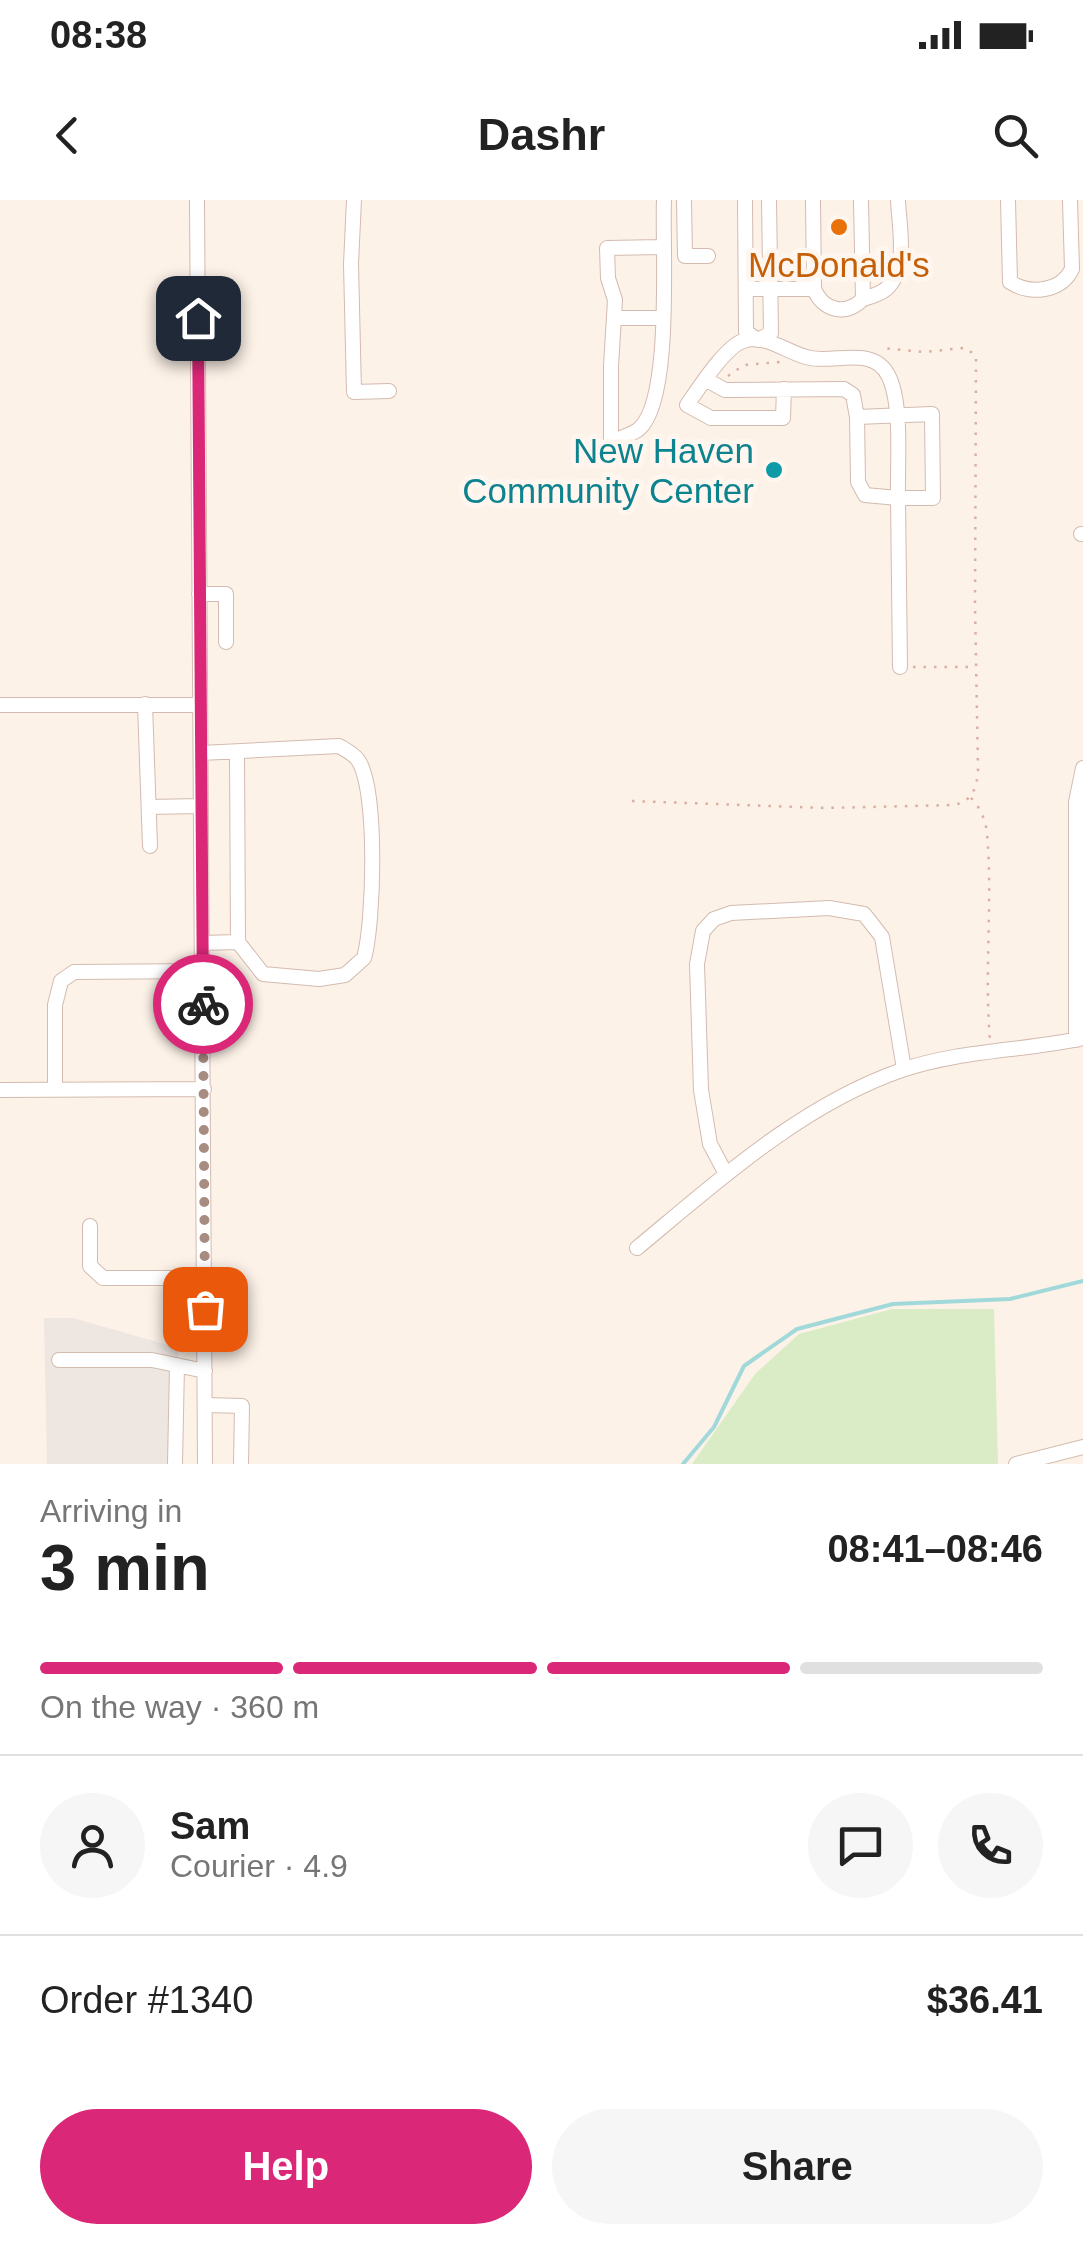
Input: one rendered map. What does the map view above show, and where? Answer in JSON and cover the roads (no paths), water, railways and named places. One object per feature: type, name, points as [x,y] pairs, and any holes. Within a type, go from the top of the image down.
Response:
[{"type":"street","points":[[197,200],[205,1464]]},
{"type":"street","points":[[354,200],[354,392],[389,392]]},
{"type":"street","points":[[662,246],[607,248],[608,278],[616,300],[610,442],[639,429],[651,410],[658,382],[664,200]]},
{"type":"street","points":[[684,200],[685,256],[708,256]]},
{"type":"street","points":[[745,200],[746,332],[811,358],[860,357],[877,363],[892,384],[896,416],[900,667]]},
{"type":"street","points":[[769,200],[772,333],[733,348],[687,404],[711,418],[783,418],[784,389]]},
{"type":"street","points":[[813,200],[814,289],[820,302],[831,309],[857,306],[885,290],[896,275],[900,257],[898,200]]},
{"type":"street","points":[[861,200],[863,300]]},
{"type":"street","points":[[1008,200],[1010,282],[1021,290],[1050,288],[1068,278],[1072,269],[1070,200]]},
{"type":"street","points":[[746,289],[814,289]]},
{"type":"street","points":[[614,318],[663,318]]},
{"type":"street","points":[[705,379],[725,390],[844,389],[853,395],[857,416],[861,492],[870,497],[933,498],[932,414],[857,416]]},
{"type":"street","points":[[200,594],[226,594],[226,642]]},
{"type":"street","points":[[145,704],[150,846]]},
{"type":"street","points":[[0,705],[199,705]]},
{"type":"street","points":[[200,753],[339,746],[357,757],[366,778],[371,807],[370,894],[364,958],[345,975],[319,978],[263,974],[238,942],[236,753]]},
{"type":"street","points":[[637,1248],[726,1174],[814,1112],[904,1069],[956,1057],[1080,1039],[1076,802],[1083,768]]},
{"type":"street","points":[[149,807],[201,806]]},
{"type":"street","points":[[726,1174],[710,1144],[700,1090],[697,964],[703,931],[714,918],[731,913],[829,908],[864,914],[882,937],[904,1069]]},
{"type":"street","points":[[202,943],[238,942]]},
{"type":"street","points":[[55,1090],[55,1005],[61,980],[74,972],[203,970]]},
{"type":"street","points":[[0,1090],[204,1089]]},
{"type":"street","points":[[90,1226],[90,1266],[102,1278],[204,1278]]},
{"type":"street","points":[[58,1360],[152,1360],[205,1370]]},
{"type":"street","points":[[174,1464],[177,1365]]},
{"type":"street","points":[[205,1405],[242,1406],[241,1464]]},
{"type":"street","points":[[1016,1464],[1083,1447]]},
{"type":"waterway","points":[[683,1464],[714,1427],[744,1366],[797,1329],[893,1304],[1010,1299],[1083,1281]]},
{"type":"place","name":"McDonald's","points":[[839,227]]},
{"type":"place","name":"New Haven Community Center","points":[[774,470]]}]
